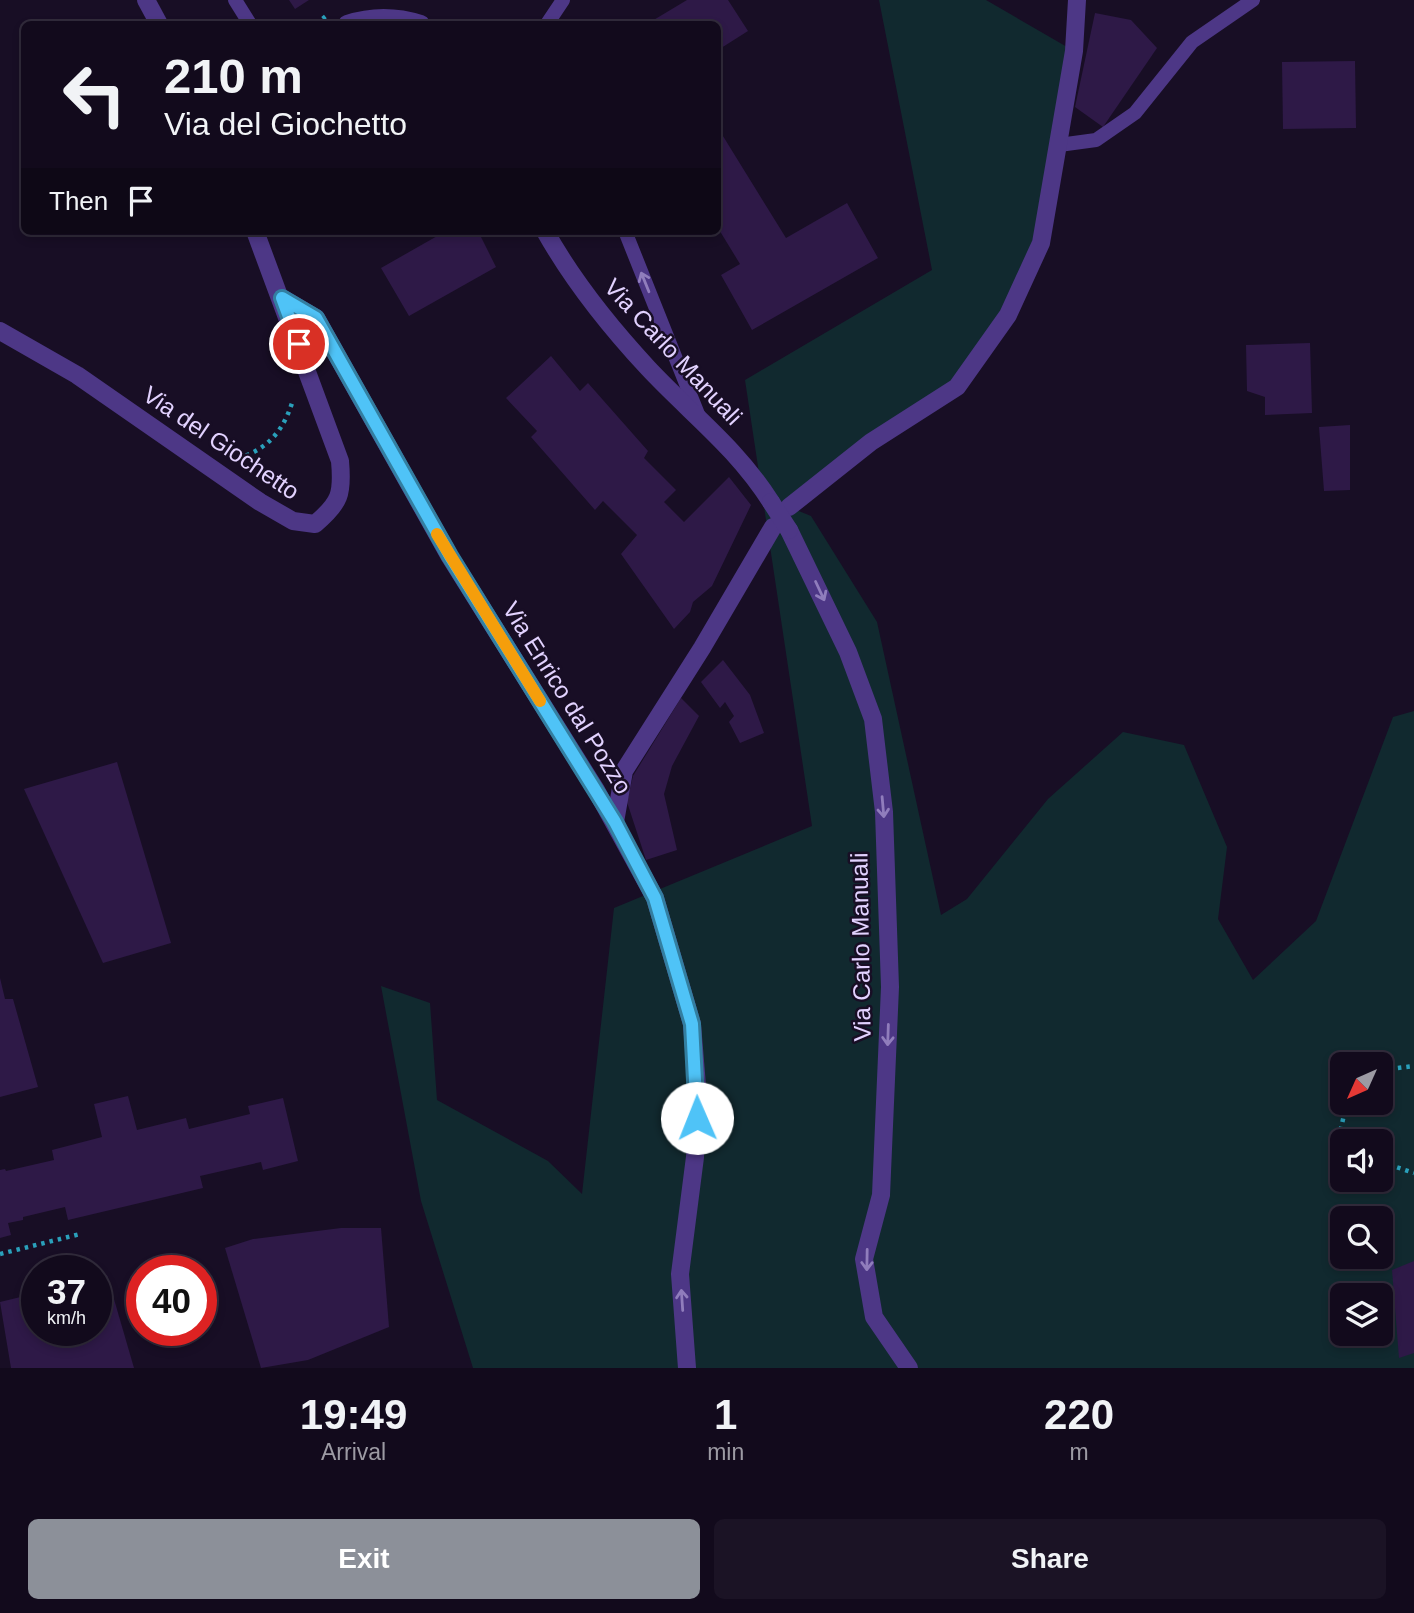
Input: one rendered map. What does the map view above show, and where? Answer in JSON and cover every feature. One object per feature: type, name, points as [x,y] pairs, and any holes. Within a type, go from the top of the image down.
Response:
[{"type":"street","points":[[146,0],[157,21]]},
{"type":"street","points":[[780,505],[957,387],[1008,315],[1041,243],[1074,51],[1077,0]]},
{"type":"street","points":[[357,21],[367,18],[410,21]]},
{"type":"street","points":[[257,235],[282,298]]},
{"type":"street","name":"Via Carlo Manuali","points":[[547,235],[569,273],[649,369],[698,414],[780,505],[781,528],[848,652],[873,719],[884,812],[890,987],[881,1195],[864,1259],[874,1317],[909,1368]]},
{"type":"street","name":"Via del Giochetto","points":[[0,331],[77,375],[293,521],[315,524],[333,508],[342,488],[340,461],[282,298]]},
{"type":"street","name":"Via Enrico dal Pozzo","points":[[282,298],[316,318],[450,556],[615,822],[655,898],[692,1024],[698,1098],[695,1157],[680,1274],[687,1368]]},
{"type":"street","points":[[615,822],[624,771],[781,528]]},
{"type":"lane","points":[[235,0],[248,21]]},
{"type":"lane","points":[[549,21],[563,0]]},
{"type":"lane","points":[[1059,145],[1096,140],[1135,113],[1192,42],[1254,0]]},
{"type":"lane","points":[[627,235],[698,414]]},
{"type":"path","points":[[208,466],[246,456],[271,440],[284,428],[296,391]]},
{"type":"path","points":[[1393,1069],[1414,1066]]},
{"type":"path","points":[[1393,1166],[1414,1173]]},
{"type":"path","points":[[0,1254],[79,1234]]},
{"type":"green space","points":[[879,0],[986,0],[1074,51],[1041,243],[957,387],[789,507],[811,516],[877,622],[941,915],[967,899],[1048,799],[1123,732],[1184,745],[1227,847],[1218,919],[1253,980],[1316,921],[1393,717],[1414,711],[1414,1368],[473,1368],[421,1201],[381,986],[430,1003],[437,1100],[548,1161],[582,1194],[614,908],[812,826],[745,380],[932,270]]},
{"type":"building","points":[[289,0],[309,0],[295,9]]},
{"type":"building","points":[[687,0],[728,0],[748,31],[721,48],[721,21],[652,21]]},
{"type":"building","points":[[1095,13],[1131,20],[1157,48],[1103,127],[1075,107]]},
{"type":"building","points":[[1355,61],[1356,128],[1283,129],[1282,62]]},
{"type":"building","points":[[721,133],[786,238],[847,203],[878,258],[752,330],[721,275],[740,264],[721,233]]},
{"type":"building","points":[[439,235],[480,235],[496,267],[409,316],[381,268]]},
{"type":"building","points":[[1310,343],[1312,413],[1265,415],[1265,397],[1247,391],[1246,345]]},
{"type":"building","points":[[551,356],[580,391],[588,383],[648,451],[644,458],[676,490],[664,502],[684,522],[729,477],[751,505],[712,586],[693,602],[690,612],[674,629],[621,554],[637,535],[603,501],[595,510],[531,437],[537,431],[506,398]]},
{"type":"building","points":[[1350,425],[1350,490],[1324,491],[1319,427]]},
{"type":"building","points":[[723,660],[750,695],[764,733],[740,743],[729,722],[734,716],[725,702],[720,708],[701,682]]},
{"type":"building","points":[[681,698],[699,716],[672,766],[664,794],[677,850],[646,860],[627,802],[633,776]]},
{"type":"building","points":[[117,762],[171,943],[103,963],[24,789]]},
{"type":"building","points":[[0,978],[5,999],[13,999],[38,1087],[0,1097]]},
{"type":"building","points":[[128,1096],[137,1130],[186,1118],[189,1129],[250,1114],[248,1106],[283,1098],[298,1161],[263,1170],[261,1162],[200,1176],[203,1188],[68,1220],[65,1207],[23,1217],[23,1220],[8,1223],[11,1235],[0,1238],[0,1170],[54,1160],[52,1150],[102,1137],[94,1104]]},
{"type":"building","points":[[341,1228],[381,1228],[389,1327],[308,1360],[261,1368],[225,1248],[253,1239]]},
{"type":"building","points":[[1414,1261],[1414,1353],[1399,1358],[1392,1270]]},
{"type":"building","points":[[112,1292],[134,1368],[11,1368],[0,1302],[21,1297],[21,1346],[112,1346]]},
{"type":"slow traffic","points":[[437,534],[540,701]]},
{"type":"route","points":[[299,344],[282,298],[316,318],[450,556],[596,790],[655,898],[692,1024],[697,1118]]}]
